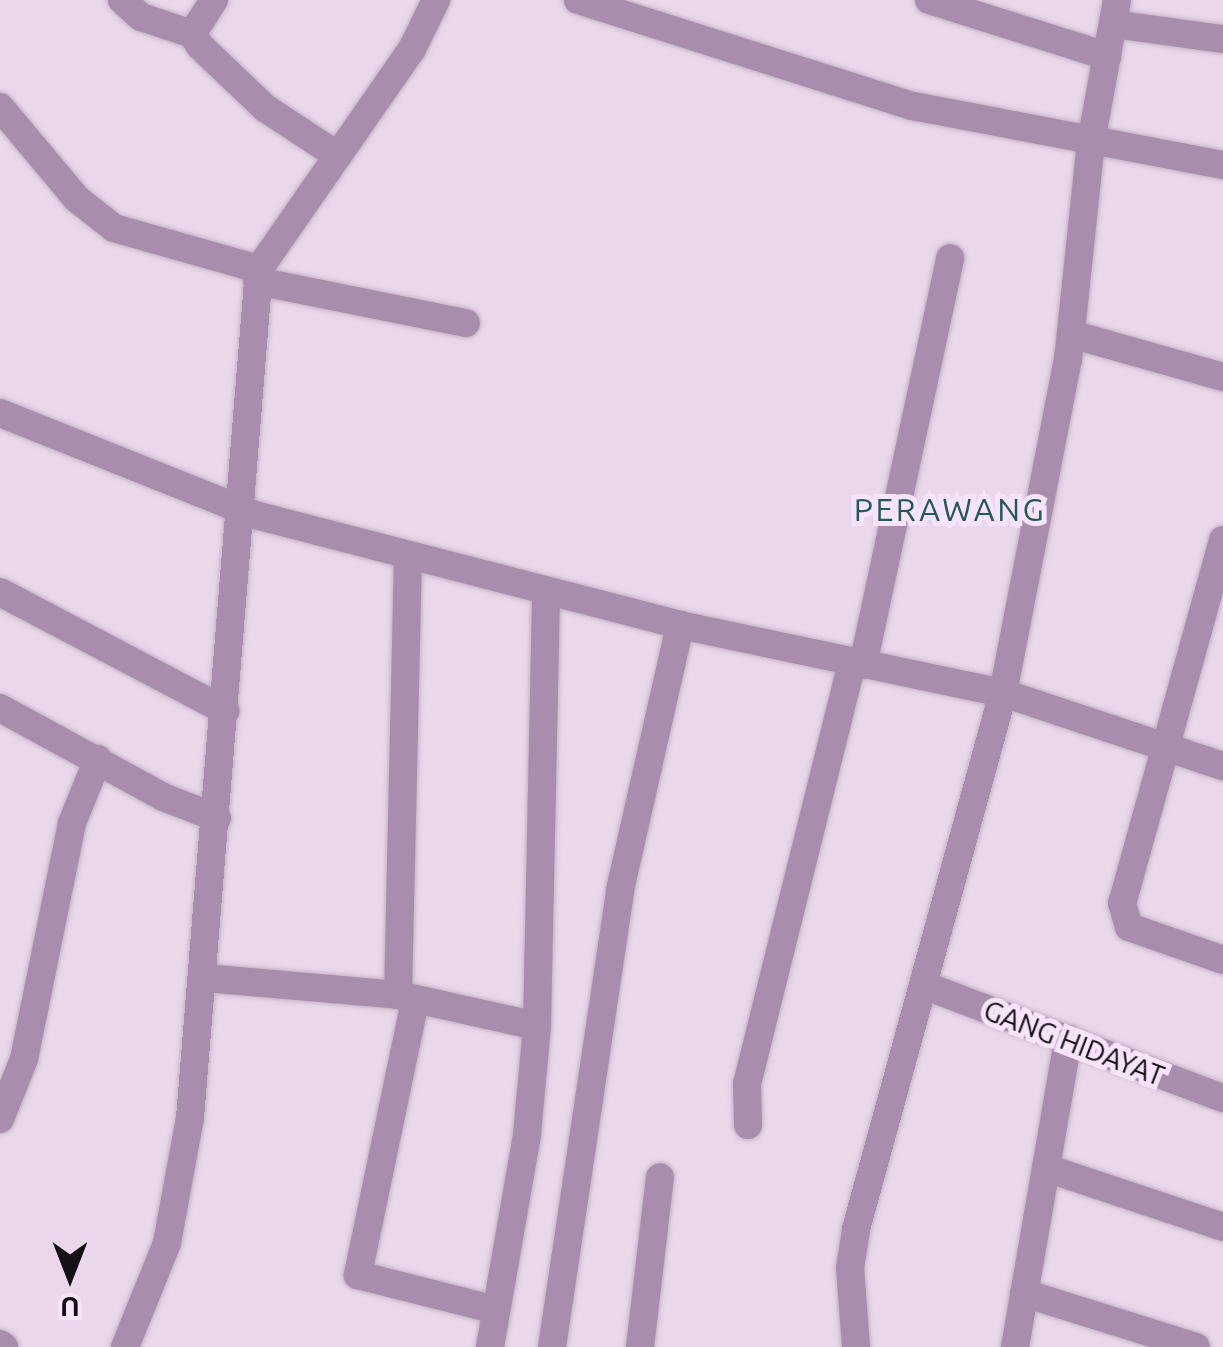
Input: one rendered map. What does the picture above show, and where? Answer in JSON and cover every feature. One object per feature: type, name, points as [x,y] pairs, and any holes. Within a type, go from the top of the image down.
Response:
[{"type":"street","points":[[122,0],[140,17],[192,34],[265,108],[338,156]]},
{"type":"street","points":[[192,34],[214,0]]},
{"type":"street","points":[[125,1347],[167,1243],[182,1179],[204,978],[258,275],[412,49],[436,0]]},
{"type":"street","points":[[578,0],[914,106],[1223,165]]},
{"type":"street","points":[[929,0],[1107,56]]},
{"type":"street","points":[[856,1347],[850,1268],[856,1230],[926,986],[1003,693],[1071,334],[1092,142],[1115,12],[1223,39]]},
{"type":"street","points":[[0,106],[77,199],[114,228],[258,275],[466,323]]},
{"type":"street","points":[[748,1125],[747,1084],[858,663],[950,258]]},
{"type":"street","points":[[1071,334],[1223,377]]},
{"type":"street","points":[[0,414],[242,510],[546,593],[1003,693],[1223,766]]},
{"type":"street","points":[[1223,540],[1123,917],[1129,927],[1223,960]]},
{"type":"street","points":[[408,557],[406,998],[358,1275],[496,1310]]},
{"type":"street","points":[[0,592],[226,710]]},
{"type":"street","points":[[490,1347],[527,1134],[537,1026],[546,593]]},
{"type":"street","points":[[552,1347],[620,890],[680,625]]},
{"type":"street","points":[[0,708],[163,797],[216,818]]},
{"type":"street","points":[[0,1119],[24,1059],[72,823],[98,759]]},
{"type":"street","points":[[204,978],[406,998],[537,1026]]},
{"type":"street","name":"GANG HIDAYAT","points":[[926,986],[1223,1098]]},
{"type":"street","points":[[1014,1347],[1068,1040]]},
{"type":"street","points":[[1046,1168],[1223,1227]]},
{"type":"street","points":[[640,1347],[660,1178]]},
{"type":"street","points":[[1024,1293],[1196,1347]]},
{"type":"district","name":"PERAWANG","points":[[950,509]]}]
